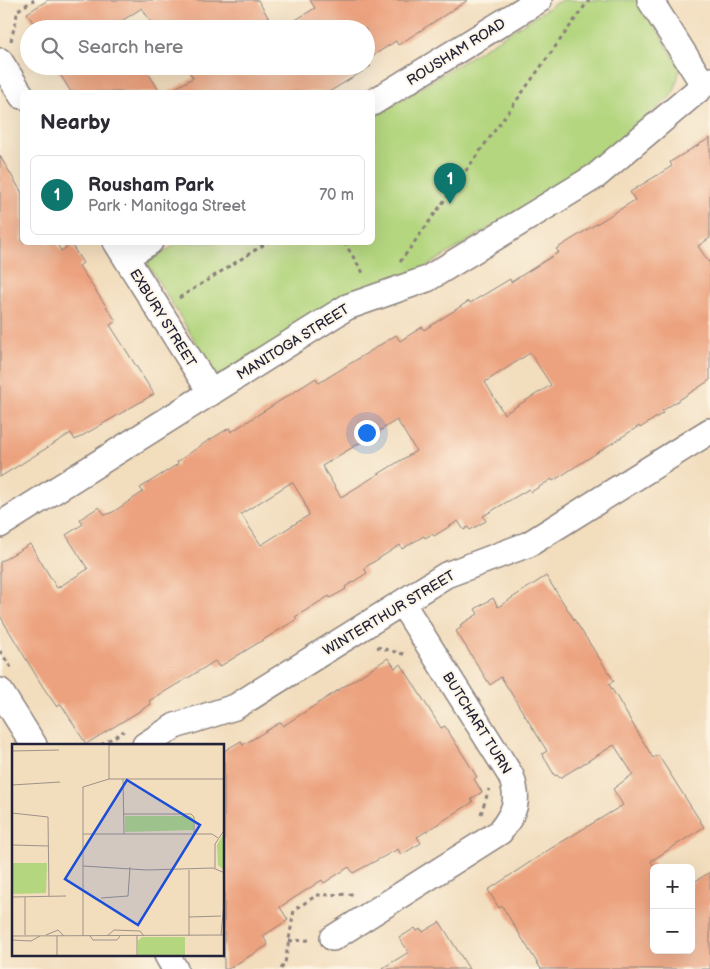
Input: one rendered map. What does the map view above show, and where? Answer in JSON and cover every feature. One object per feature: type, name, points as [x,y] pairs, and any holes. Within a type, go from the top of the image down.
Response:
[{"type":"street","name":"ROUSHAM ROAD","points":[[375,102],[539,0]]},
{"type":"street","points":[[650,0],[706,82]]},
{"type":"street","points":[[3,53],[20,91]]},
{"type":"street","name":"MANITOGA STREET","points":[[0,525],[347,307],[427,279],[596,176],[706,82]]},
{"type":"street","points":[[121,250],[139,245]]},
{"type":"street","name":"EXBURY STREET","points":[[121,250],[210,393]]},
{"type":"street","name":"WINTERTHUR STREET","points":[[147,744],[174,726],[235,707],[446,576],[529,544],[710,431]]},
{"type":"street","name":"BUTCHART TURN","points":[[333,938],[500,832],[515,806],[516,791],[511,776],[402,603]]},
{"type":"street","points":[[0,691],[33,744]]},
{"type":"street","points":[[168,956],[175,969]]},
{"type":"path","points":[[3,53],[12,40],[18,10],[34,0]]},
{"type":"path","points":[[399,263],[589,0]]},
{"type":"path","points":[[159,310],[263,245]]},
{"type":"path","points":[[346,245],[377,296]]},
{"type":"path","points":[[364,627],[378,648],[409,656]]},
{"type":"path","points":[[480,819],[490,785]]},
{"type":"path","points":[[281,969],[285,962],[294,910],[318,895],[362,894]]},
{"type":"green space","points":[[561,0],[640,0],[680,68],[675,89],[670,97],[592,165],[424,268],[217,376],[147,263],[175,245],[375,245],[375,117]]},
{"type":"building","points":[[48,0],[258,0],[270,20],[149,20],[142,8],[123,20],[31,20],[27,13]]},
{"type":"building","points":[[310,0],[468,0],[398,45],[396,41],[375,54],[375,20],[296,20],[315,8]]},
{"type":"building","points":[[61,75],[150,75],[159,90],[70,90]]},
{"type":"building","points":[[191,75],[356,75],[332,90],[172,90],[193,78]]},
{"type":"building","points":[[710,138],[710,238],[698,246],[710,264],[710,380],[662,411],[663,413],[640,428],[639,426],[553,481],[552,479],[531,492],[529,489],[483,516],[486,521],[470,530],[468,527],[464,530],[458,521],[434,536],[432,534],[425,538],[424,536],[402,549],[400,545],[364,568],[367,573],[345,587],[346,589],[330,598],[329,596],[295,617],[297,619],[219,667],[215,661],[149,701],[151,704],[86,744],[61,704],[57,707],[43,687],[0,616],[0,562],[30,544],[57,588],[88,569],[66,535],[83,524],[80,519],[99,507],[105,515],[113,512],[143,492],[140,488],[178,464],[177,462],[203,444],[229,428],[231,432],[316,378],[319,383],[396,335],[400,341],[422,327],[424,330],[469,301],[470,303],[510,279],[511,282],[559,252],[556,249],[635,200],[630,192],[672,166],[670,162]],"holes":[[[530,353],[551,385],[504,414],[485,382]],[[397,420],[416,451],[341,497],[322,466]],[[292,482],[303,499],[309,515],[261,545],[241,514]]]},
{"type":"building","points":[[0,156],[20,190],[20,245],[58,245],[61,251],[72,245],[83,263],[79,266],[116,321],[110,325],[154,394],[75,440],[71,433],[0,477]]},
{"type":"building","points":[[546,576],[614,681],[609,684],[653,758],[658,755],[704,827],[651,861],[653,864],[650,864],[650,954],[695,954],[695,881],[710,872],[710,969],[541,969],[502,906],[499,908],[488,890],[550,849],[623,805],[613,789],[633,774],[614,745],[560,778],[557,775],[555,776],[542,754],[547,751],[501,677],[490,685],[456,631],[462,627],[460,625],[478,614],[475,609],[493,598],[498,607]]},
{"type":"building","points":[[388,658],[395,668],[401,664],[441,728],[445,726],[477,777],[474,779],[482,792],[471,799],[473,802],[417,837],[421,843],[401,855],[398,849],[353,873],[349,867],[324,883],[322,880],[280,907],[288,920],[263,936],[268,945],[228,969],[224,969],[225,750],[241,741],[243,745],[281,722],[283,726]]},
{"type":"building","points":[[440,922],[469,969],[381,969],[409,952],[399,938],[415,928],[417,931],[421,929],[423,932]]},
{"type":"place","name":"Rousham Park","points":[[450,204]]}]
